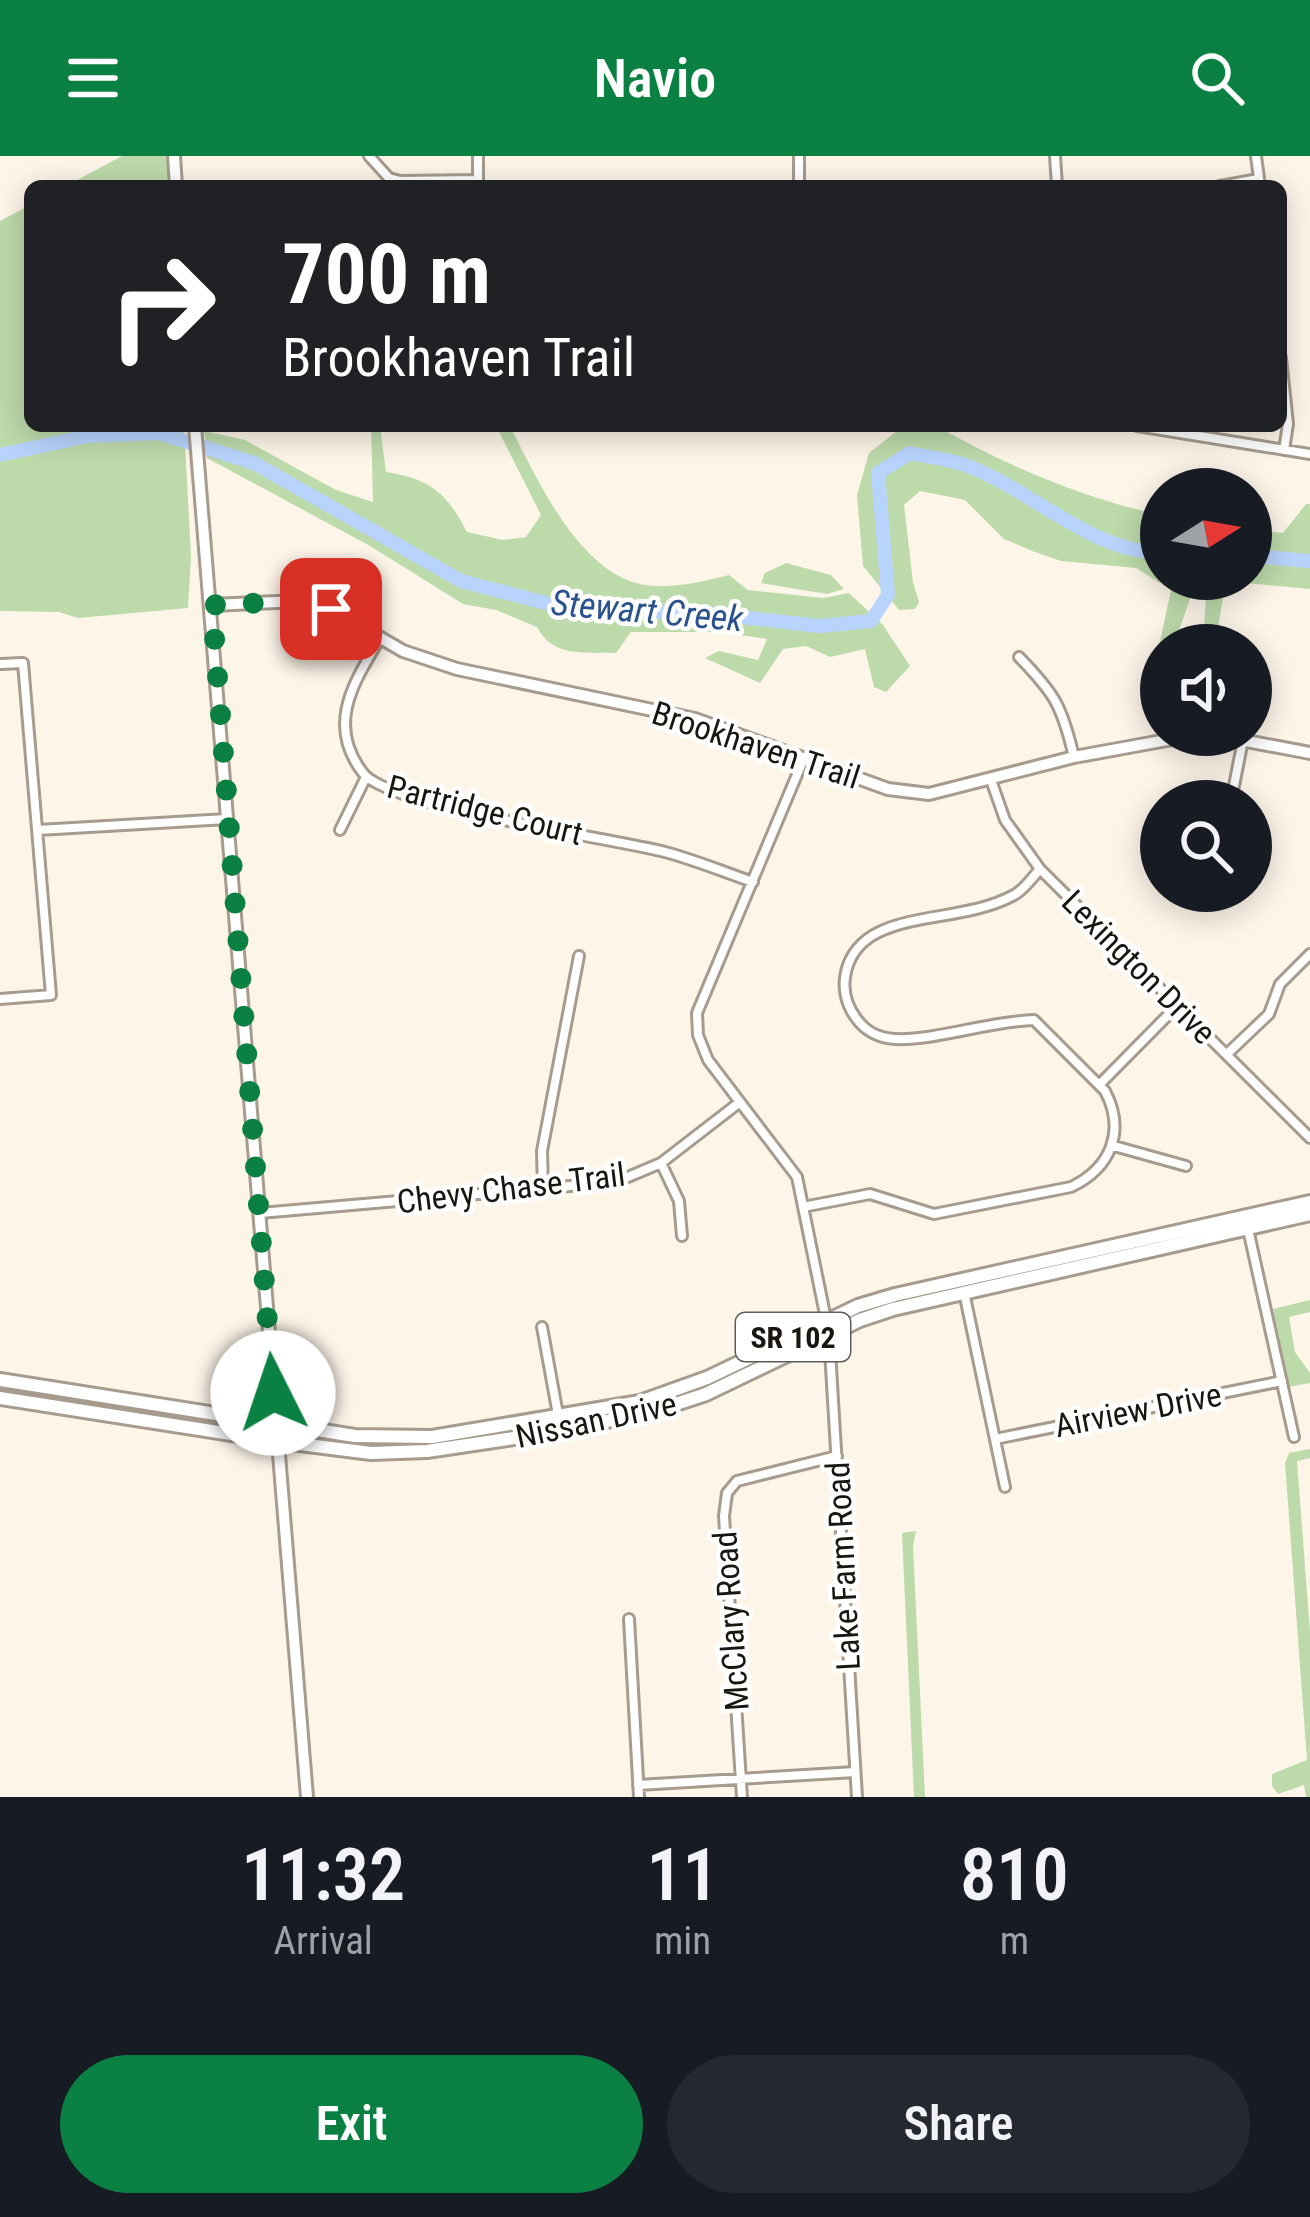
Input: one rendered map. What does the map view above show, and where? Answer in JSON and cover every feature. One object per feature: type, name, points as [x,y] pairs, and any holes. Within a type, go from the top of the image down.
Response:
[{"type":"main road","name":"Nissan Drive","points":[[0,1381],[355,1436],[432,1437],[560,1424],[658,1410],[706,1394],[828,1328],[858,1306],[936,1283],[1310,1202]]},
{"type":"main road","name":"Nissan Drive","points":[[828,1328],[964,1291],[1310,1214]]},
{"type":"main road","name":"Nissan Drive","points":[[0,1398],[371,1453],[427,1451],[560,1424]]},
{"type":"street","points":[[370,156],[394,180]]},
{"type":"street","points":[[196,432],[308,1797]]},
{"type":"street","points":[[1183,432],[1310,454]]},
{"type":"street","points":[[1284,450],[1287,432]]},
{"type":"street","name":"Brookhaven Trail","points":[[212,605],[302,601],[331,609],[403,651],[457,669],[695,719],[888,789],[929,794],[1140,745]]},
{"type":"street","name":"Partridge Court","points":[[380,638],[345,698],[346,731],[354,759],[366,777],[386,790],[435,804],[666,853],[753,883]]},
{"type":"street","points":[[1018,657],[1052,691],[1074,757]]},
{"type":"street","points":[[0,664],[23,663],[51,995],[0,999]]},
{"type":"street","name":"Brookhaven Trail","points":[[1272,746],[1310,753]]},
{"type":"street","points":[[753,883],[804,758]]},
{"type":"street","points":[[340,830],[366,777]]},
{"type":"street","name":"Lexington Drive","points":[[991,780],[1005,820],[1040,869],[1310,1138]]},
{"type":"street","points":[[38,830],[228,819]]},
{"type":"street","points":[[803,1207],[870,1194],[934,1214],[1071,1187],[1091,1178],[1114,1146],[1112,1105],[1099,1085],[1034,1020],[897,1040],[870,1034],[845,997],[848,963],[856,949],[880,931],[969,912],[1017,894],[1040,869]]},
{"type":"street","name":"Lake Farm Road","points":[[753,883],[697,1013],[698,1035],[708,1060],[797,1178],[828,1328],[857,1797]]},
{"type":"street","points":[[1227,1054],[1269,1014],[1280,985],[1310,954]]},
{"type":"street","points":[[543,1190],[542,1151],[579,956]]},
{"type":"street","points":[[1099,1085],[1178,1005]]},
{"type":"street","name":"Chevy Chase Trail","points":[[260,1213],[616,1182],[661,1163],[740,1102]]},
{"type":"street","points":[[1114,1146],[1186,1166]]},
{"type":"street","points":[[661,1163],[679,1201],[682,1236]]},
{"type":"street","points":[[1248,1229],[1294,1437]]},
{"type":"street","points":[[964,1291],[1005,1487]]},
{"type":"street","points":[[542,1327],[560,1424]]},
{"type":"street","name":"Airview Drive","points":[[994,1439],[1282,1381]]},
{"type":"street","name":"McClary Road","points":[[742,1797],[724,1516],[727,1493],[736,1480],[837,1456]]},
{"type":"street","points":[[628,1619],[639,1797]]},
{"type":"street","points":[[638,1785],[855,1772]]},
{"type":"green space","points":[[122,156],[174,156],[176,180],[77,180]]},
{"type":"green space","points":[[24,208],[24,432],[184,432],[191,556],[188,608],[78,618],[59,612],[0,611],[0,221]]},
{"type":"green space","points":[[204,432],[245,440],[336,490],[373,502],[371,432],[381,432],[386,472],[435,490],[467,532],[503,540],[526,537],[541,515],[499,432],[513,432],[560,517],[614,573],[647,585],[683,585],[729,575],[748,590],[823,598],[849,593],[883,625],[910,666],[886,692],[874,687],[865,649],[830,657],[806,646],[783,649],[760,683],[705,658],[719,651],[758,660],[767,639],[718,632],[631,632],[616,653],[561,649],[537,627],[496,610],[463,604],[370,546],[207,458]]},
{"type":"green space","points":[[896,432],[947,432],[1046,479],[1140,510],[1140,571],[1061,561],[1035,552],[1004,539],[965,500],[920,491],[904,505],[919,602],[915,609],[899,610],[863,566],[857,495],[869,453]]},
{"type":"green space","points":[[1306,504],[1310,504],[1310,589],[1272,585],[1272,532],[1283,533]]},
{"type":"green space","points":[[786,563],[831,575],[844,589],[827,594],[761,583],[765,573]]},
{"type":"green space","points":[[1169,600],[1190,600],[1181,624],[1164,624]]},
{"type":"green space","points":[[1206,600],[1223,600],[1219,624],[1204,624]]},
{"type":"green space","points":[[1310,1300],[1310,1312],[1289,1317],[1295,1352],[1310,1373],[1310,1383],[1288,1387],[1273,1309]]},
{"type":"green space","points":[[1310,1449],[1310,1458],[1297,1461],[1310,1632],[1310,1797],[1306,1797],[1304,1785],[1278,1794],[1272,1774],[1307,1760],[1285,1463],[1289,1453]]},
{"type":"green space","points":[[916,1531],[925,1797],[914,1797],[902,1533]]},
{"type":"waterway","name":"Stewart Creek","points":[[0,455],[88,436],[159,433],[254,463],[461,581],[573,610],[705,613],[819,626],[871,621],[888,595],[878,473],[910,453],[989,475],[1084,530],[1140,551]]},
{"type":"waterway","name":"Stewart Creek","points":[[1272,558],[1310,561]]},
{"type":"route","points":[[273,1393],[212,605],[275,600],[331,609]]}]
